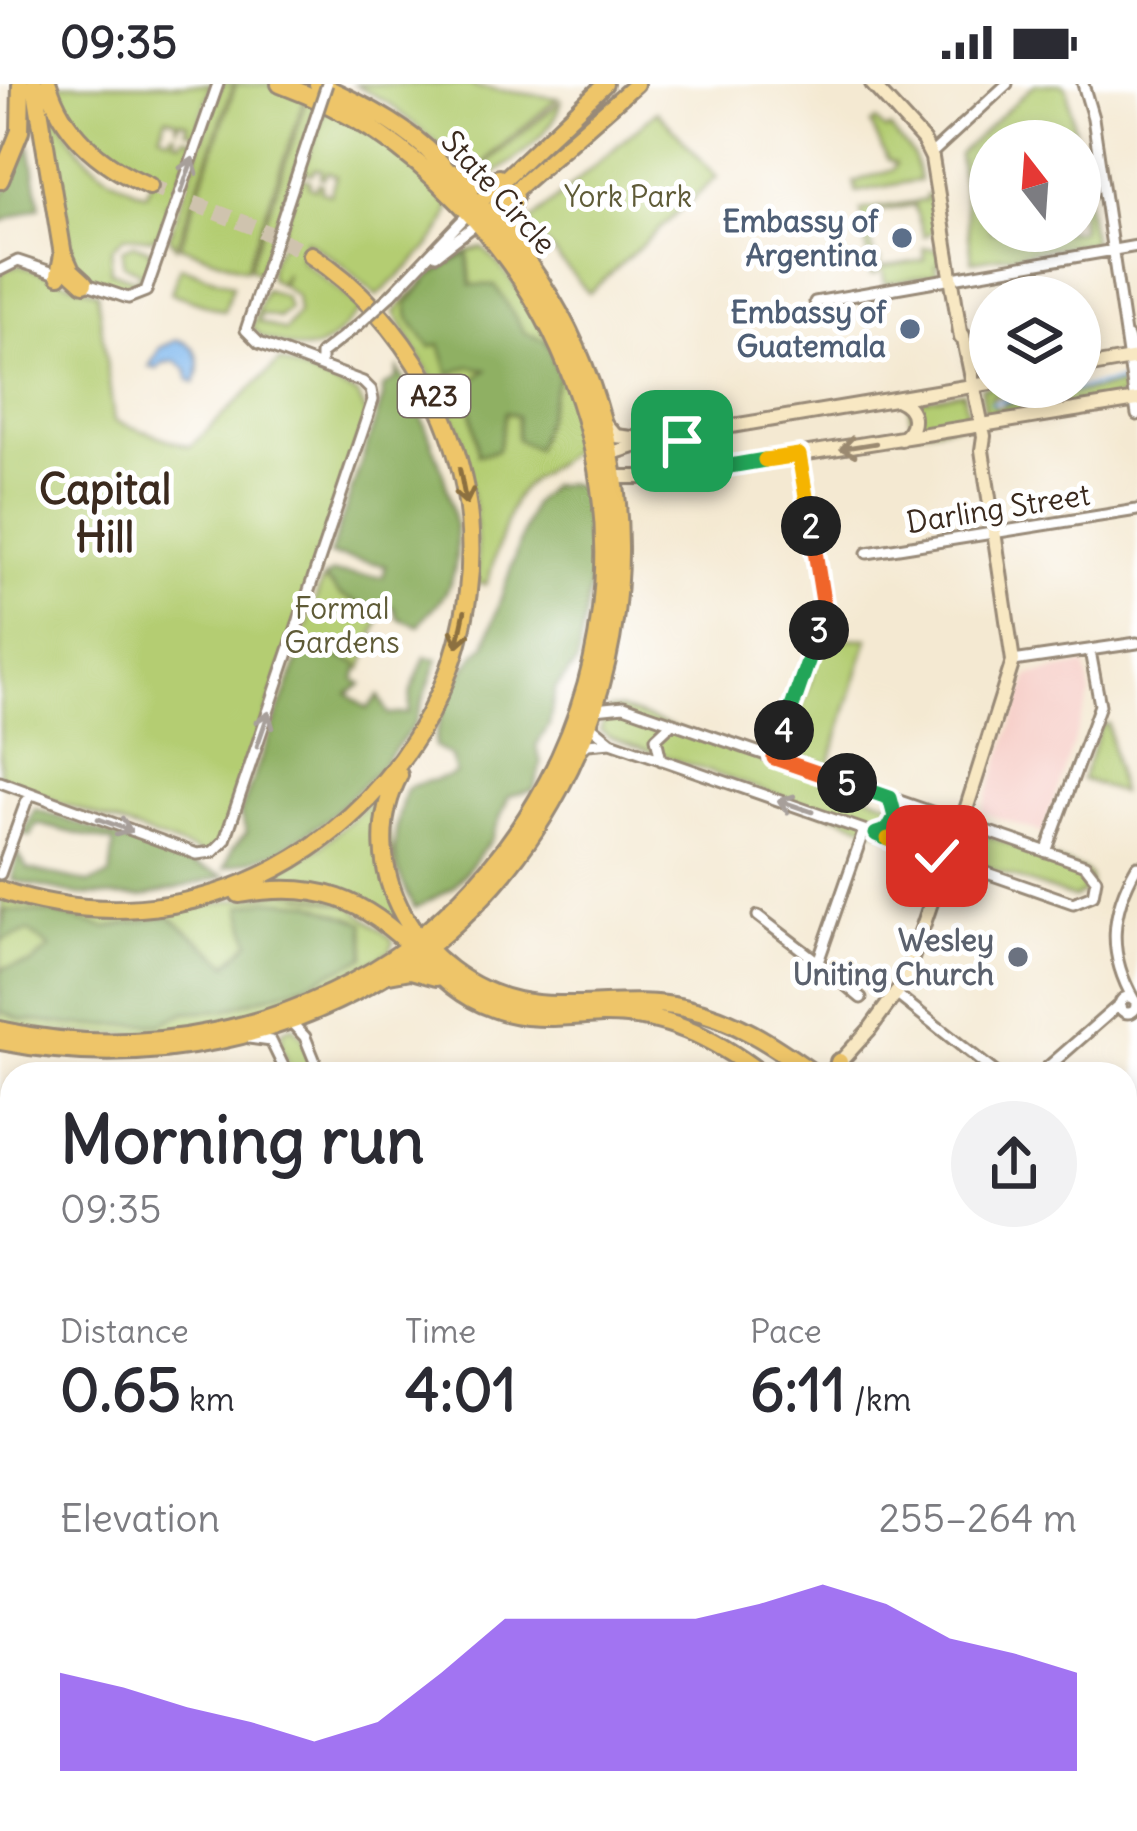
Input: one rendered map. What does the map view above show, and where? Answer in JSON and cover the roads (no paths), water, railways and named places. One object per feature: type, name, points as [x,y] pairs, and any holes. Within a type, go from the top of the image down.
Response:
[{"type":"highway","points":[[0,180],[17,145],[21,84]]},
{"type":"highway","points":[[34,84],[62,253],[84,283]]},
{"type":"highway","points":[[48,84],[70,130],[111,167],[149,186]]},
{"type":"highway","name":"State Circle","points":[[280,84],[327,103],[381,134],[430,170],[527,259],[568,331],[601,419],[606,583],[588,716],[578,752],[529,829],[457,923],[420,946]]},
{"type":"highway","name":"State Circle","points":[[318,84],[376,114],[436,160],[479,213],[529,287],[556,341],[616,497],[619,598],[609,688],[554,774],[529,829]]},
{"type":"highway","points":[[0,166],[22,107]]},
{"type":"highway","points":[[59,274],[62,253]]},
{"type":"highway","name":"A23","points":[[311,255],[354,288],[384,321],[434,395],[463,479],[469,579],[461,634],[448,677],[384,810],[381,849],[392,892],[420,946],[477,1002],[521,1016],[622,1014],[676,1024],[744,1062]]},
{"type":"highway","points":[[156,906],[230,889],[292,861],[363,807],[409,752]]},
{"type":"highway","name":"State Circle","points":[[420,946],[495,874]]},
{"type":"highway","points":[[0,890],[76,907],[172,907],[273,889],[314,890],[363,908],[420,946]]},
{"type":"highway","points":[[389,974],[412,970],[447,974],[446,947],[457,923]]},
{"type":"highway","name":"A23","points":[[447,974],[528,1003],[631,1001],[684,1008],[739,1025],[798,1062]]},
{"type":"highway","points":[[786,1053],[793,1062]]},
{"type":"main road","points":[[436,160],[478,184],[492,182],[604,84]]},
{"type":"main road","points":[[527,259],[507,220],[510,205],[636,84]]},
{"type":"main road","points":[[872,84],[931,154],[969,374]]},
{"type":"main road","points":[[479,213],[517,163]]},
{"type":"main road","points":[[479,213],[527,184]]},
{"type":"main road","points":[[1101,366],[1134,364]]},
{"type":"main road","points":[[601,419],[621,438],[660,438],[969,387]]},
{"type":"main road","points":[[616,497],[631,486],[659,477],[978,427],[1135,396]]},
{"type":"main road","points":[[891,400],[904,402],[914,416],[911,430],[901,439]]},
{"type":"main road","points":[[841,1062],[896,994],[908,971],[1013,661],[975,408]]},
{"type":"main road","points":[[694,432],[682,441],[681,458],[687,466],[706,470]]},
{"type":"main road","points":[[604,466],[660,438]]},
{"type":"main road","points":[[604,466],[659,477]]},
{"type":"main road","name":"State Circle","points":[[0,1042],[61,1052],[125,1054],[232,1040],[321,1009],[389,974],[420,946]]},
{"type":"main road","name":"State Circle","points":[[0,1029],[77,1041],[139,1041],[201,1033],[300,1005],[420,946]]},
{"type":"main road","name":"State Circle","points":[[287,1022],[300,1005]]},
{"type":"main road","points":[[263,1018],[287,1022]]},
{"type":"street","points":[[0,270],[18,261],[128,298],[139,296],[147,289],[218,84]]},
{"type":"street","points":[[0,782],[197,854],[221,846],[373,400],[366,384],[259,343],[248,334],[246,324],[327,84]]},
{"type":"street","points":[[931,154],[1007,84]]},
{"type":"street","points":[[1083,84],[1093,118],[1134,364],[1137,415]]},
{"type":"street","points":[[446,244],[454,218],[451,193]]},
{"type":"street","points":[[302,357],[323,352],[358,326],[479,213]]},
{"type":"street","points":[[446,244],[476,239],[502,249]]},
{"type":"street","points":[[815,302],[1137,246]]},
{"type":"street","points":[[322,367],[343,338]]},
{"type":"street","points":[[322,367],[323,352]]},
{"type":"street","points":[[774,758],[825,614],[799,455]]},
{"type":"street","name":"Darling Street","points":[[867,553],[1137,510]]},
{"type":"street","points":[[1013,661],[1137,643]]},
{"type":"street","points":[[1046,852],[1100,705],[1090,651]]},
{"type":"street","points":[[578,752],[588,744],[611,742],[1073,903],[1093,895],[1094,872],[624,706],[609,688]]},
{"type":"street","points":[[611,742],[588,716],[624,706]]},
{"type":"street","points":[[661,760],[656,738],[673,723]]},
{"type":"street","points":[[0,874],[32,795]]},
{"type":"street","points":[[876,834],[888,830],[895,817],[890,798]]},
{"type":"street","points":[[818,962],[864,830]]},
{"type":"street","points":[[1054,1062],[1103,1019],[1131,1008],[1114,941],[1120,899],[1137,866]]},
{"type":"street","points":[[758,916],[861,998]]},
{"type":"street","points":[[896,994],[982,1062]]},
{"type":"street","points":[[316,1062],[309,1025],[321,1009]]},
{"type":"street","points":[[287,1022],[310,1046]]},
{"type":"street","points":[[280,1054],[287,1022]]},
{"type":"street","points":[[232,1040],[266,1038],[283,1062]]},
{"type":"water","points":[[177,340],[197,356],[195,383],[176,361],[157,369],[149,367],[160,348]]},
{"type":"waterway","points":[[1101,385],[1137,379]]},
{"type":"tunnel","points":[[149,186],[311,255]]},
{"type":"place","name":"Embassy of Argentina","points":[[902,238]]},
{"type":"place","name":"Embassy of Guatemala","points":[[910,329]]},
{"type":"place","name":"Wesley Uniting Church","points":[[1018,957]]},
{"type":"district","name":"Capital Hill","points":[[105,513]]},
{"type":"park label","name":"York Park","points":[[628,196]]},
{"type":"park label","name":"Formal Gardens","points":[[342,625]]}]
